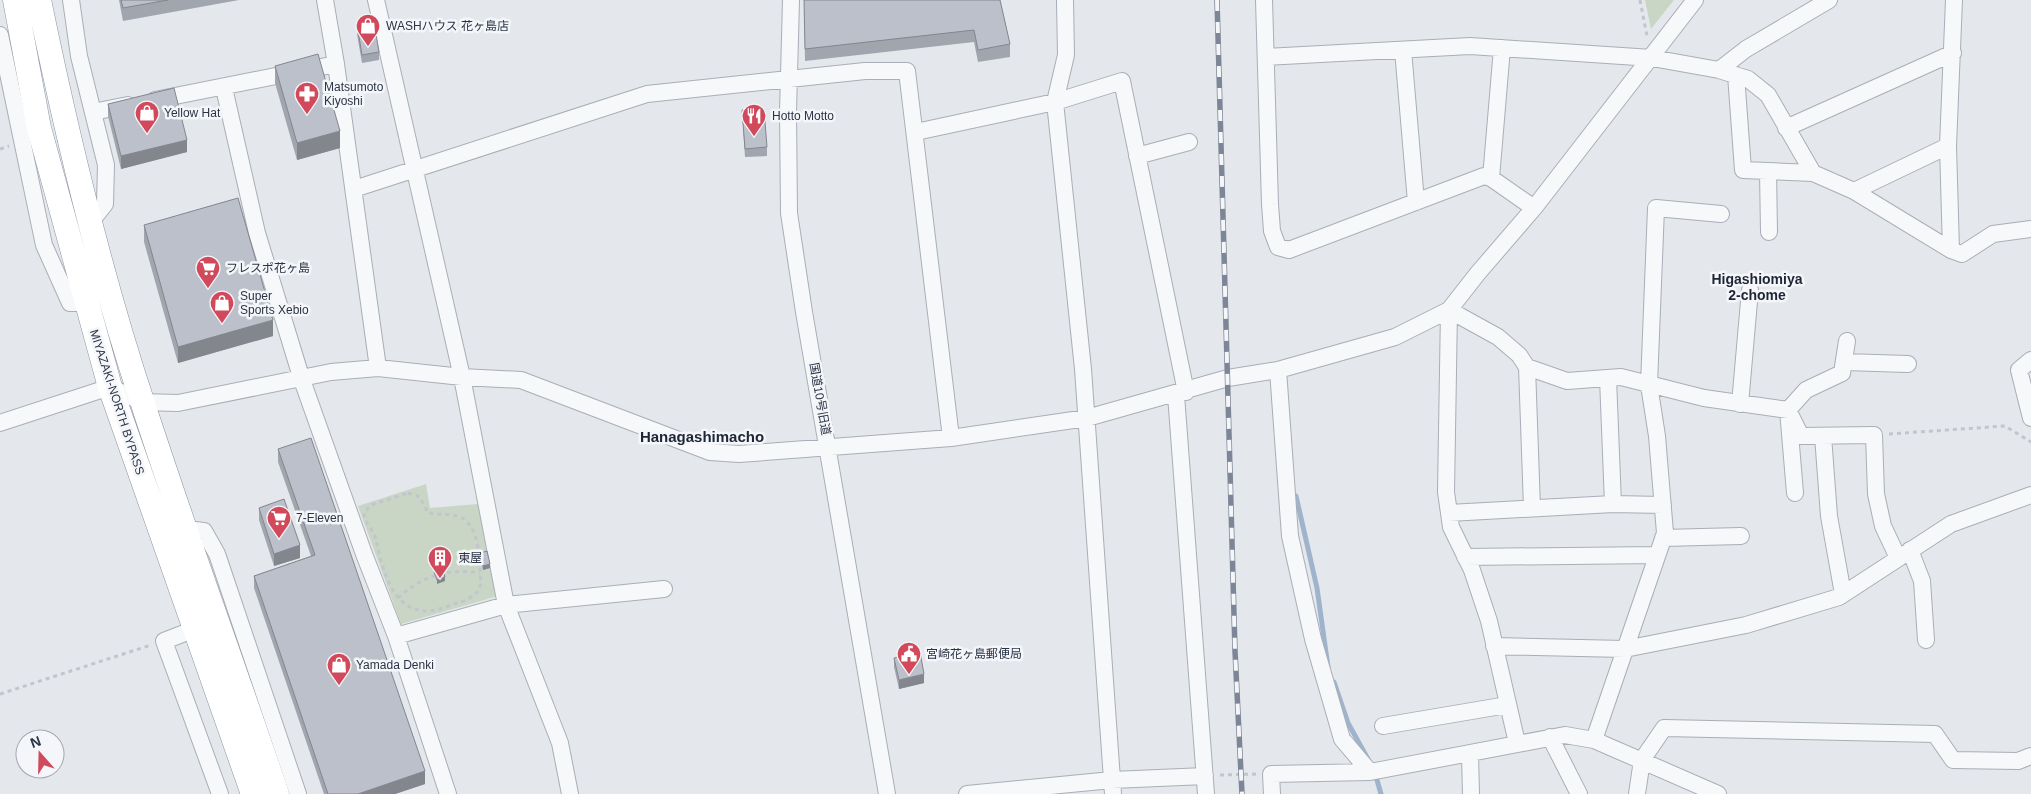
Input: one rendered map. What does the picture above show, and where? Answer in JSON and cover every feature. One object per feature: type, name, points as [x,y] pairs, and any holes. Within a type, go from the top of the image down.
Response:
[{"type":"highway","name":"MIYAZAKI-NORTH BYPASS","points":[[15,0],[39,128],[110,387],[253,794]]},
{"type":"highway","name":"MIYAZAKI-NORTH BYPASS","points":[[39,0],[62,109],[90,223],[142,402],[277,794]]},
{"type":"street","points":[[71,0],[79,56],[106,165],[105,204],[90,223]]},
{"type":"street","points":[[325,0],[336,64],[378,368]]},
{"type":"street","points":[[376,0],[462,377],[506,605],[560,743],[570,794]]},
{"type":"street","name":"国道10号旧道","points":[[791,0],[789,213],[804,312],[888,794]]},
{"type":"street","points":[[1065,0],[1066,55],[1055,102],[1087,418],[1112,787]]},
{"type":"street","points":[[1264,0],[1270,204],[1272,231],[1278,247],[1289,250],[1484,176],[1491,178],[1534,208]]},
{"type":"street","points":[[0,423],[110,387],[142,402],[178,403],[302,380],[331,372],[378,368],[462,377],[521,380],[710,452],[739,454],[951,438],[1087,418],[1181,393],[1228,378],[1278,370],[1395,336],[1449,310],[1534,208],[1695,0]]},
{"type":"street","points":[[1720,70],[1746,49],[1829,0]]},
{"type":"street","points":[[1951,250],[1948,146],[1954,0]]},
{"type":"street","points":[[0,35],[44,245],[70,303],[86,303]]},
{"type":"street","points":[[1266,57],[1470,46],[1652,58],[1720,70],[1748,79],[1768,95],[1813,173]]},
{"type":"street","points":[[1491,178],[1502,48]]},
{"type":"street","points":[[1403,50],[1416,202]]},
{"type":"street","points":[[1786,128],[1953,53]]},
{"type":"street","points":[[93,112],[224,88],[336,64]]},
{"type":"street","points":[[354,189],[647,94],[865,71],[907,71],[916,132],[951,438]]},
{"type":"street","points":[[1736,75],[1743,170],[1813,173],[1854,191],[1951,250],[1962,254],[1993,234],[2031,229]]},
{"type":"street","points":[[916,132],[1055,102],[1122,81],[1181,393],[1206,794]]},
{"type":"street","points":[[224,88],[257,233],[302,380],[364,554],[396,636],[448,794]]},
{"type":"street","points":[[1137,156],[1189,142]]},
{"type":"street","points":[[1854,191],[1948,146]]},
{"type":"street","points":[[1768,171],[1770,232]]},
{"type":"street","points":[[1594,740],[1663,538],[1663,505],[1657,436],[1649,385],[1656,208],[1721,214]]},
{"type":"street","points":[[1740,404],[1750,290]]},
{"type":"street","points":[[1449,310],[1498,337],[1519,355],[1527,367],[1532,508]]},
{"type":"street","points":[[1449,310],[1446,492],[1450,527],[1465,558],[1489,621],[1518,743]]},
{"type":"street","points":[[1795,493],[1788,410],[1806,390],[1842,372],[1847,341]]},
{"type":"street","points":[[2031,360],[2019,370],[2031,418]]},
{"type":"street","points":[[1844,362],[1908,364]]},
{"type":"street","points":[[1527,367],[1567,381],[1621,377],[1649,385],[1740,404],[1788,410]]},
{"type":"street","points":[[1278,370],[1290,536],[1313,639],[1342,739],[1370,772]]},
{"type":"street","points":[[1608,378],[1613,504]]},
{"type":"street","points":[[1788,410],[1801,436],[1874,435],[1876,494],[1883,526],[1922,581],[1926,640]]},
{"type":"street","points":[[1822,436],[1829,516],[1843,594]]},
{"type":"street","points":[[1494,646],[1625,649],[1746,625],[1843,594],[1951,524],[2031,495]]},
{"type":"street","points":[[1449,513],[1613,504],[1663,505]]},
{"type":"street","points":[[186,529],[204,531],[218,554],[298,794]]},
{"type":"street","points":[[1663,538],[1741,536]]},
{"type":"street","points":[[1465,558],[1657,555]]},
{"type":"street","points":[[396,636],[506,605],[664,589]]},
{"type":"street","points":[[195,629],[164,641],[220,794]]},
{"type":"street","points":[[1383,726],[1508,705]]},
{"type":"street","points":[[1637,794],[1642,760],[1664,728],[1935,734],[1953,760],[2018,761],[2031,756]]},
{"type":"street","points":[[1272,794],[1271,774],[1370,772],[1565,735],[1594,740],[1718,794]]},
{"type":"street","points":[[1550,737],[1579,794]]},
{"type":"street","points":[[1470,754],[1470,794]]},
{"type":"street","points":[[967,794],[1112,787],[1205,776]]},
{"type":"path","points":[[1640,0],[1652,58]]},
{"type":"path","points":[[1874,435],[2005,426],[2031,442]]},
{"type":"path","points":[[408,494],[420,497],[428,513],[452,515],[466,522],[475,537],[481,587],[471,598],[429,611],[414,608],[398,598],[389,584],[377,551],[374,531],[366,523],[364,513],[371,505],[408,494]]},
{"type":"path","points":[[398,598],[428,577],[439,573],[466,570],[480,573]]},
{"type":"path","points":[[0,694],[164,641]]},
{"type":"path","points":[[1205,776],[1240,773],[1271,774]]},
{"type":"green space","points":[[1645,0],[1674,0],[1651,29]]},
{"type":"green space","points":[[426,484],[430,508],[478,504],[498,596],[401,624],[358,506]]},
{"type":"building","points":[[121,0],[168,0],[123,8]]},
{"type":"building","points":[[804,0],[1000,0],[1010,44],[978,50],[974,30],[805,49]]},
{"type":"building","name":"WASHハウス 花ヶ島店","points":[[374,22],[379,52],[362,55],[357,25]]},
{"type":"building","name":"Matsumoto Kiyoshi","points":[[318,54],[340,131],[297,143],[275,66]]},
{"type":"building","name":"Yellow Hat","points":[[174,88],[187,140],[121,156],[108,104]]},
{"type":"building","name":"Hotto Motto","points":[[764,109],[767,147],[745,149],[742,110]]},
{"type":"building","name":"フレスポ花ヶ島","points":[[238,198],[273,320],[178,347],[144,225]]},
{"type":"building","name":"Yamada Denki","points":[[311,438],[425,771],[358,794],[328,794],[254,576],[315,555],[278,449]]},
{"type":"building","name":"7-Eleven","points":[[284,499],[300,545],[274,554],[259,508]]},
{"type":"building","points":[[487,551],[490,564],[483,566],[480,553]]},
{"type":"building","points":[[443,570],[445,577],[437,580],[434,572]]},
{"type":"building","points":[[920,652],[924,674],[899,680],[894,658]]},
{"type":"waterway","points":[[1296,496],[1317,588],[1328,667]]},
{"type":"waterway","points":[[1334,682],[1348,723],[1369,761]]},
{"type":"waterway","points":[[1375,773],[1381,794]]},
{"type":"railway","points":[[1217,0],[1235,651],[1242,794]]},
{"type":"place","name":"WASHハウス 花ヶ島店","points":[[368,47]]},
{"type":"place","name":"Matsumoto Kiyoshi","points":[[307,115]]},
{"type":"place","name":"Yellow Hat","points":[[147,134]]},
{"type":"place","name":"Hotto Motto","points":[[754,137]]},
{"type":"place","name":"フレスポ花ヶ島","points":[[208,289]]},
{"type":"place","name":"Super Sports Xebio","points":[[222,324]]},
{"type":"place","name":"7-Eleven","points":[[279,539]]},
{"type":"place","name":"東屋","points":[[440,579]]},
{"type":"place","name":"宮崎花ヶ島郵便局","points":[[909,675]]},
{"type":"place","name":"Yamada Denki","points":[[339,686]]},
{"type":"district","name":"Higashiomiya 2-chome","points":[[1757,288]]},
{"type":"district","name":"Hanagashimacho","points":[[702,437]]}]
